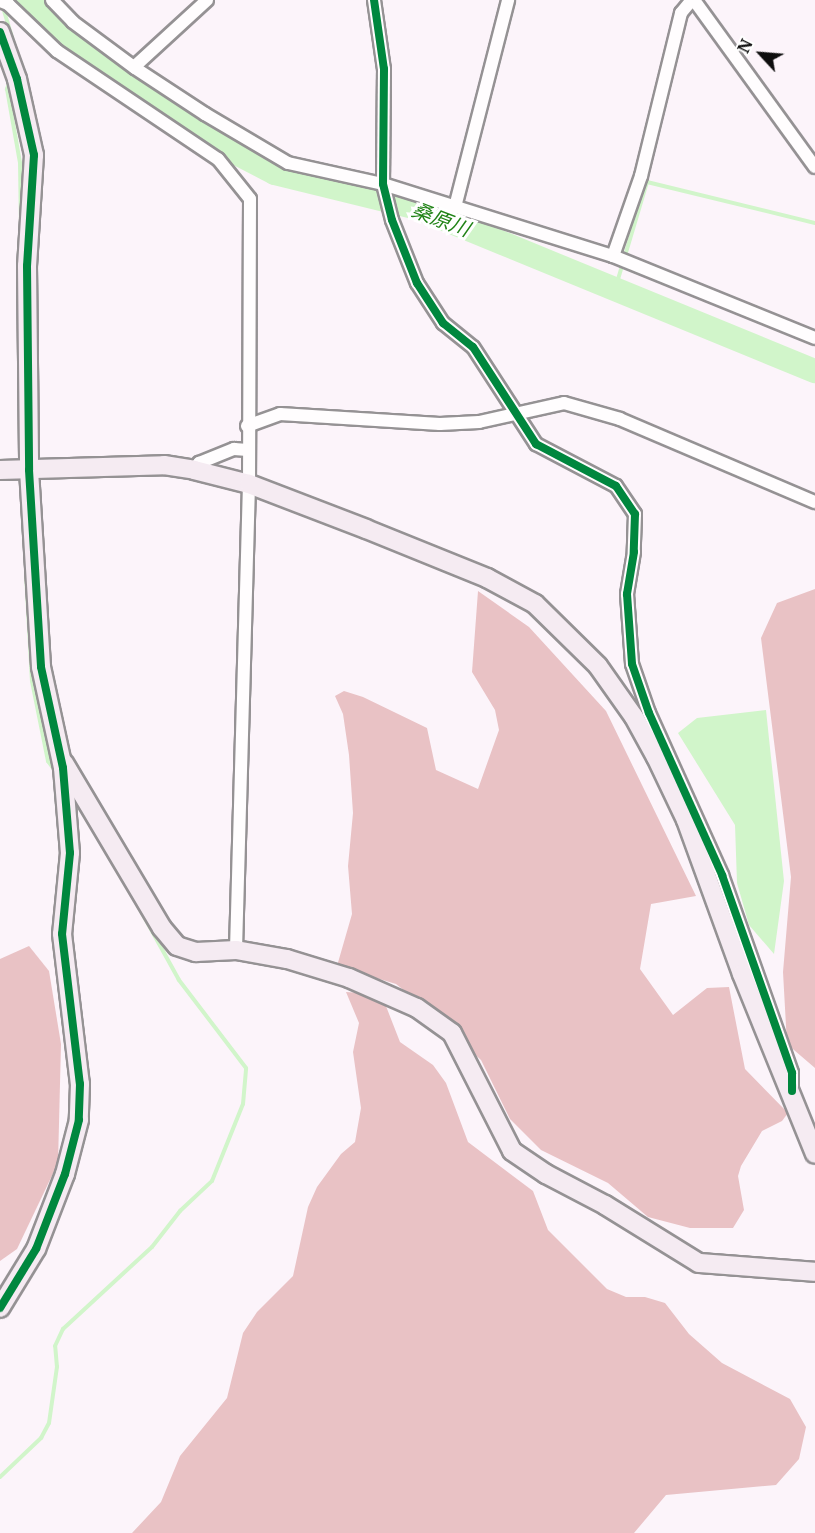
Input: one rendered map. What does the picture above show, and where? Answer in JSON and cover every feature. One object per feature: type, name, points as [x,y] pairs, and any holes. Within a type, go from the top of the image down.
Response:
[{"type":"street","points":[[52,0],[73,22],[134,67],[288,163],[383,184],[613,256],[815,338]]},
{"type":"street","points":[[134,67],[207,0]]},
{"type":"street","points":[[374,0],[384,69],[383,184],[392,220],[417,284],[443,323],[472,347],[536,444],[616,486],[635,514],[634,552],[627,594],[632,664],[648,713],[722,875],[792,1073],[792,1091]]},
{"type":"street","points":[[454,207],[508,0]]},
{"type":"street","points":[[613,256],[640,176],[681,13],[692,0],[815,167]]},
{"type":"street","points":[[4,3],[57,51],[218,159],[250,199],[252,289],[247,426],[249,484],[236,950]]},
{"type":"street","points":[[0,32],[17,79],[34,155],[13,470],[41,667],[62,762],[63,794],[70,853],[62,934],[80,1084],[79,1120],[65,1174],[47,1223],[25,1270],[0,1308]]},
{"type":"street","points":[[247,426],[280,414],[440,424],[479,423],[564,403],[589,407],[815,502]]},
{"type":"street","points":[[194,470],[199,463],[234,449],[248,450]]},
{"type":"street","points":[[13,470],[164,465],[249,484],[487,578],[535,604],[572,636],[634,717],[671,788],[714,890],[742,974],[792,1091],[815,1154]]},
{"type":"street","points":[[62,762],[162,928],[177,946],[196,952],[236,950],[287,959],[349,978],[417,1008],[452,1033],[512,1151],[660,1242],[699,1263],[815,1272]]},
{"type":"shaded area","points":[[815,589],[815,1068],[787,1044],[783,972],[791,877],[761,638],[777,603]]},
{"type":"shaded area","points":[[478,591],[529,627],[606,711],[696,896],[651,904],[640,969],[673,1015],[707,988],[729,987],[745,1069],[788,1113],[782,1121],[762,1131],[741,1166],[738,1176],[744,1210],[733,1228],[690,1228],[648,1217],[608,1183],[541,1150],[510,1119],[481,1060],[420,1003],[396,984],[337,966],[352,914],[348,866],[353,813],[349,755],[343,714],[335,696],[344,691],[363,697],[427,728],[436,770],[478,789],[499,730],[495,710],[472,672]]},
{"type":"shaded area","points":[[766,710],[784,881],[774,954],[749,925],[737,883],[735,825],[678,733],[697,718]]},
{"type":"shaded area","points":[[29,946],[49,971],[61,1044],[58,1163],[17,1249],[0,1261],[0,959]]},
{"type":"shaded area","points":[[346,992],[376,994],[384,1001],[400,1042],[433,1065],[446,1083],[468,1142],[533,1191],[548,1230],[607,1289],[626,1297],[645,1297],[665,1303],[689,1334],[722,1363],[790,1399],[806,1427],[799,1459],[776,1485],[666,1495],[634,1533],[132,1533],[161,1502],[180,1456],[227,1398],[243,1333],[257,1312],[293,1276],[308,1207],[317,1187],[341,1154],[355,1142],[361,1108],[353,1052],[359,1023]]},
{"type":"waterway","name":"桑原川","points":[[28,0],[76,47],[219,144],[275,173],[417,208],[815,371]]},
{"type":"waterway","points":[[2,4],[17,54]]},
{"type":"waterway","points":[[10,81],[7,89],[20,163],[21,230]]},
{"type":"waterway","points":[[616,286],[647,182],[815,223]]},
{"type":"waterway","points":[[26,574],[32,681],[48,761],[56,772]]},
{"type":"waterway","points":[[0,1477],[41,1438],[49,1423],[57,1367],[55,1346],[63,1329],[152,1247],[180,1211],[212,1181],[243,1104],[246,1068],[179,980],[125,882]]},
{"type":"cycle path","points":[[374,0],[384,69],[383,184],[392,220],[417,283],[443,323],[473,347],[536,444],[616,486],[635,514],[634,552],[627,594],[632,664],[649,713],[722,875],[792,1073],[792,1091]]},
{"type":"cycle path","points":[[0,32],[17,79],[34,155],[27,266],[29,470],[41,667],[63,768],[70,853],[62,934],[80,1084],[79,1120],[65,1174],[36,1249],[0,1308]]}]
